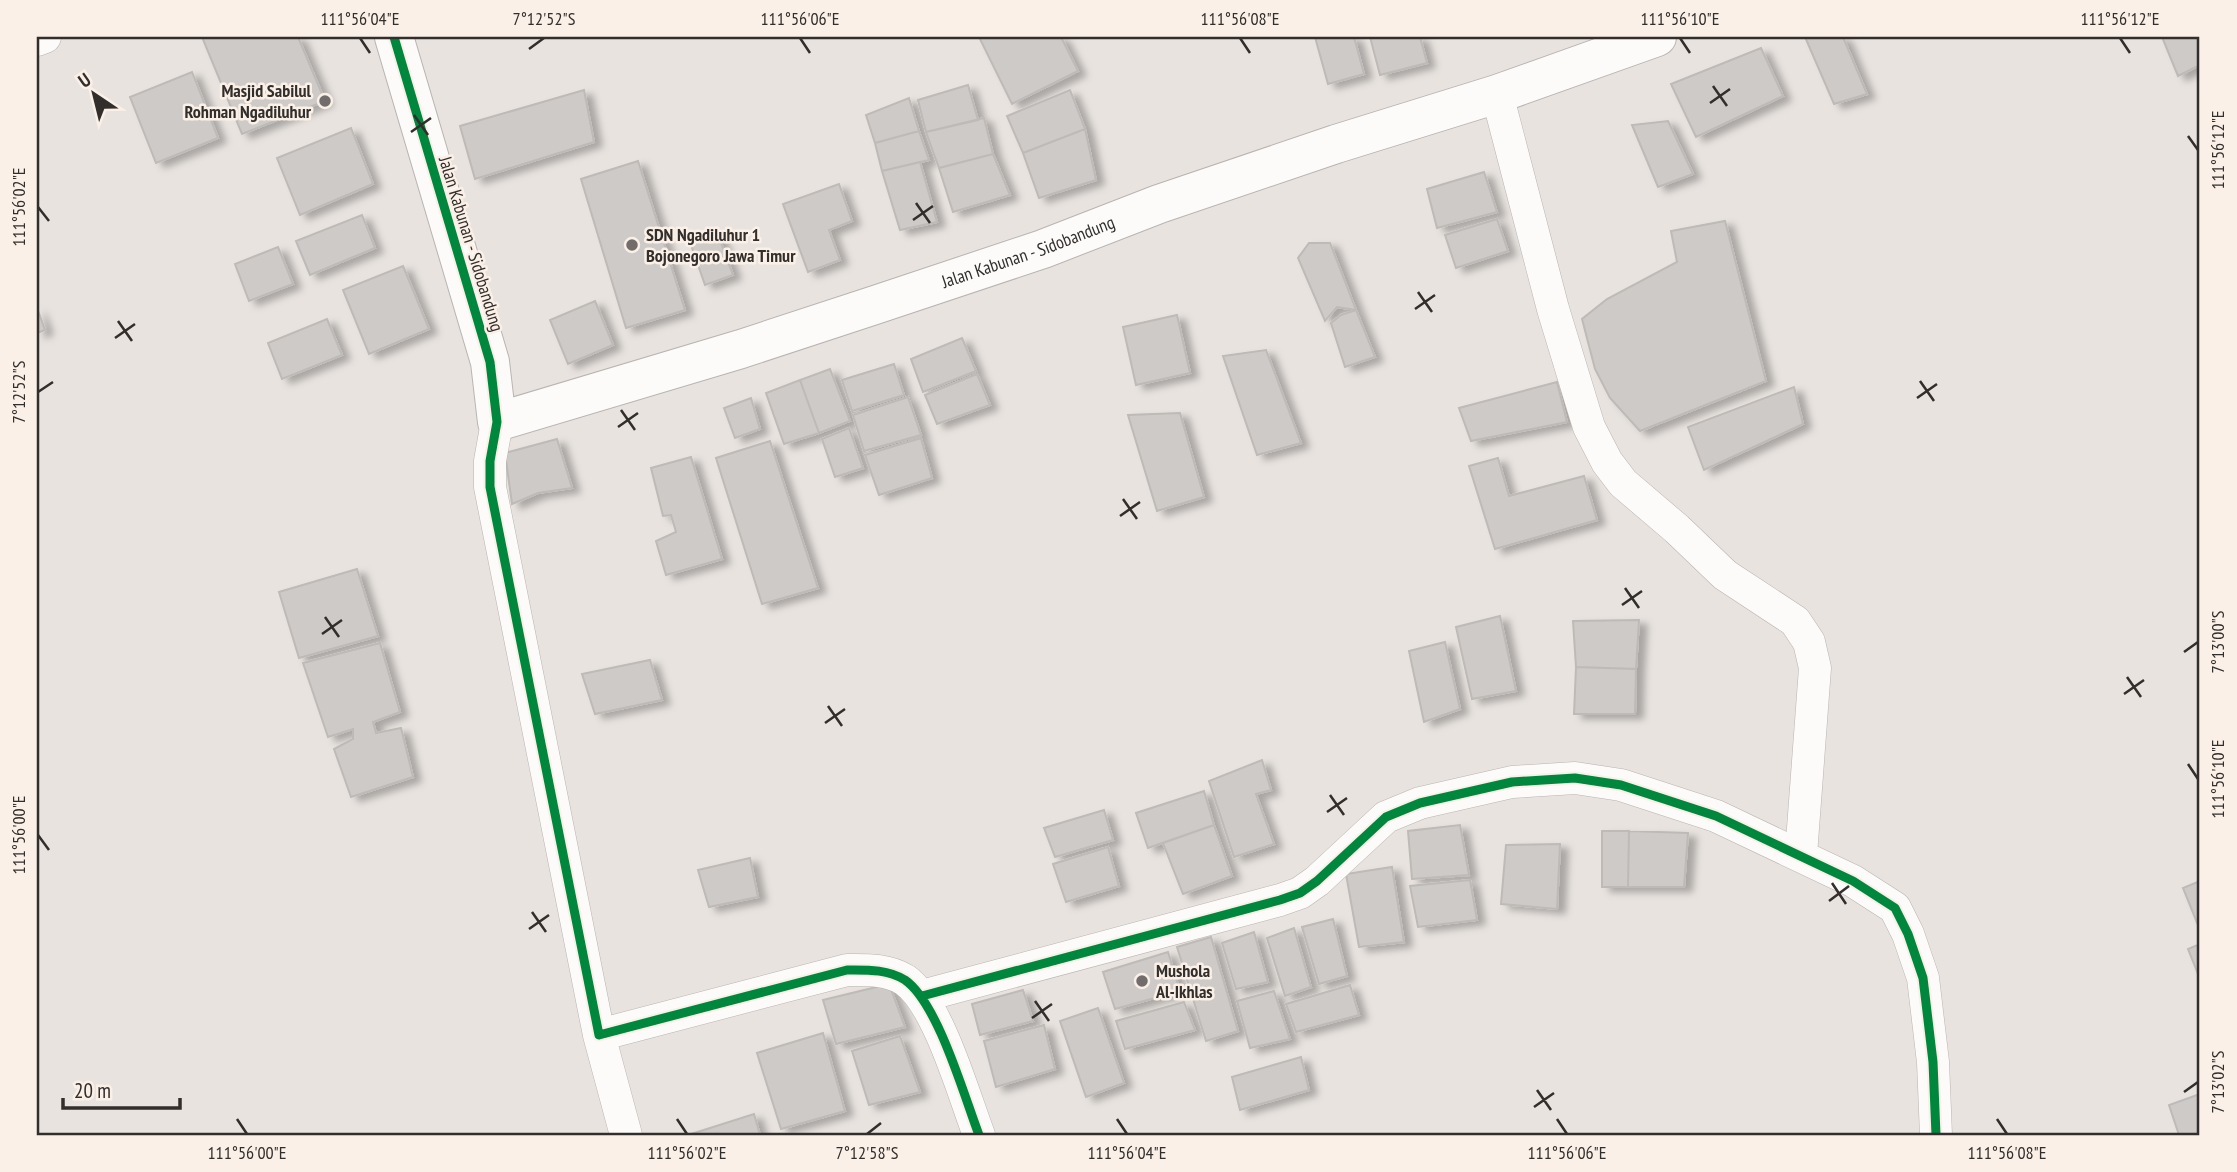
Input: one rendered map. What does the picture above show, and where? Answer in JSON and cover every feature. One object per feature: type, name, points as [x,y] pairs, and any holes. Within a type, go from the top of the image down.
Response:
[{"type":"street","points":[[37,40],[45,37]]},
{"type":"street","name":"Jalan Kabunan - Sidobandung","points":[[394,37],[490,362],[496,422],[575,401],[827,321],[1043,249],[1159,204],[1336,144],[1497,94],[1657,37]]},
{"type":"street","points":[[1497,94],[1553,309],[1589,427],[1607,462],[1623,483],[1725,575],[1795,621],[1810,642],[1815,668],[1801,855]]},
{"type":"street","points":[[496,422],[490,461],[490,487],[599,1035],[626,1135]]},
{"type":"street","points":[[922,996],[1300,893],[1317,881],[1386,817],[1420,803],[1512,782],[1575,778],[1621,785],[1716,816],[1853,881],[1895,908],[1908,934],[1923,978],[1933,1062],[1936,1135]]},
{"type":"street","points":[[599,1035],[847,970],[880,970],[904,980],[922,996],[940,1034],[979,1135]]},
{"type":"building","points":[[202,37],[298,37],[325,101],[242,134]]},
{"type":"building","points":[[1061,37],[1078,71],[1012,104],[980,39]]},
{"type":"building","points":[[1315,37],[1354,37],[1364,74],[1328,84]]},
{"type":"building","points":[[1370,37],[1420,37],[1427,63],[1380,75]]},
{"type":"building","points":[[1805,37],[1843,37],[1867,94],[1834,104]]},
{"type":"building","points":[[2162,37],[2200,37],[2200,65],[2178,76]]},
{"type":"building","points":[[1761,48],[1783,96],[1696,137],[1671,84]]},
{"type":"building","points":[[192,72],[218,138],[156,163],[130,97]]},
{"type":"building","points":[[968,85],[978,120],[926,132],[918,100]]},
{"type":"building","points":[[584,90],[594,142],[475,179],[460,126]]},
{"type":"building","points":[[1070,90],[1085,129],[1023,153],[1007,116]]},
{"type":"building","points":[[909,98],[919,131],[875,143],[866,115]]},
{"type":"building","points":[[984,118],[993,154],[939,168],[926,132]]},
{"type":"building","points":[[1668,121],[1693,174],[1658,187],[1632,125]]},
{"type":"building","points":[[351,128],[373,184],[300,215],[277,158]]},
{"type":"building","points":[[1085,129],[1096,180],[1039,198],[1023,153]]},
{"type":"building","points":[[919,131],[929,160],[882,171],[875,143]]},
{"type":"building","points":[[993,154],[1010,195],[953,212],[939,168]]},
{"type":"building","name":"SDN Ngadiluhur 1 Bojonegoro Jawa Timur","points":[[638,161],[685,310],[626,328],[581,179]]},
{"type":"building","points":[[920,162],[937,222],[900,230],[882,171]]},
{"type":"building","points":[[1484,172],[1497,212],[1437,228],[1427,189]]},
{"type":"building","points":[[839,184],[852,221],[829,230],[840,260],[808,272],[783,204]]},
{"type":"building","points":[[362,215],[375,248],[310,275],[296,241]]},
{"type":"building","points":[[1497,219],[1508,251],[1456,268],[1445,235]]},
{"type":"building","points":[[1725,221],[1766,381],[1640,431],[1610,398],[1595,369],[1582,319],[1607,299],[1677,262],[1671,231]]},
{"type":"building","points":[[717,232],[733,275],[705,285],[690,242]]},
{"type":"building","points":[[1309,243],[1330,243],[1356,310],[1337,307],[1325,321],[1298,258]]},
{"type":"building","points":[[278,247],[293,284],[249,301],[235,264]]},
{"type":"building","points":[[403,266],[429,329],[369,354],[343,290]]},
{"type":"building","points":[[595,301],[613,345],[568,364],[550,320]]},
{"type":"building","points":[[37,308],[45,330],[37,333]]},
{"type":"building","points":[[1356,310],[1375,357],[1345,367],[1331,323],[1341,315]]},
{"type":"building","points":[[1177,315],[1190,373],[1136,385],[1123,327]]},
{"type":"building","points":[[327,319],[342,355],[282,379],[268,343]]},
{"type":"building","points":[[962,338],[976,371],[923,392],[911,359]]},
{"type":"building","points":[[1266,350],[1301,443],[1257,455],[1223,356]]},
{"type":"building","points":[[894,364],[904,395],[852,411],[842,380]]},
{"type":"building","points":[[830,369],[850,421],[819,433],[800,380]]},
{"type":"building","points":[[977,374],[990,405],[937,424],[925,395]]},
{"type":"building","points":[[800,380],[819,433],[784,444],[766,393]]},
{"type":"building","points":[[1557,382],[1567,422],[1471,441],[1459,408]]},
{"type":"building","points":[[1794,387],[1803,424],[1704,470],[1688,427]]},
{"type":"building","points":[[908,397],[921,435],[864,451],[853,415]]},
{"type":"building","points":[[751,398],[760,429],[735,438],[724,408]]},
{"type":"building","points":[[1180,413],[1204,497],[1157,511],[1128,415]]},
{"type":"building","points":[[849,428],[863,468],[835,477],[822,439]]},
{"type":"building","points":[[921,438],[932,478],[879,495],[865,455]]},
{"type":"building","points":[[557,439],[572,488],[538,493],[512,504],[505,453]]},
{"type":"building","points":[[770,441],[818,588],[762,604],[716,458]]},
{"type":"building","points":[[691,457],[722,559],[666,575],[656,541],[676,532],[671,515],[663,516],[651,468]]},
{"type":"building","points":[[1498,458],[1509,496],[1584,476],[1597,520],[1495,549],[1469,466]]},
{"type":"building","points":[[357,569],[378,636],[299,658],[279,592]]},
{"type":"building","points":[[1500,616],[1516,691],[1472,699],[1456,627]]},
{"type":"building","points":[[1639,620],[1636,669],[1576,667],[1573,621]]},
{"type":"building","points":[[1445,642],[1460,709],[1424,722],[1409,651]]},
{"type":"building","points":[[380,643],[400,712],[373,722],[376,733],[401,728],[413,777],[351,797],[334,749],[353,739],[353,729],[328,737],[303,663]]},
{"type":"building","points":[[650,660],[662,700],[595,714],[582,674]]},
{"type":"building","points":[[1576,667],[1636,669],[1635,714],[1574,714]]},
{"type":"building","points":[[1262,760],[1271,790],[1256,794],[1274,844],[1234,857],[1209,781]]},
{"type":"building","points":[[1204,791],[1214,825],[1148,848],[1136,813]]},
{"type":"building","points":[[1104,810],[1113,840],[1055,857],[1044,828]]},
{"type":"building","points":[[1214,825],[1232,876],[1183,894],[1163,843]]},
{"type":"building","points":[[1460,825],[1469,875],[1412,879],[1408,831]]},
{"type":"building","points":[[1602,831],[1629,831],[1628,887],[1602,887]]},
{"type":"building","points":[[1629,831],[1688,833],[1684,887],[1628,887]]},
{"type":"building","points":[[1560,844],[1557,909],[1501,904],[1506,845]]},
{"type":"building","points":[[1108,847],[1119,886],[1066,902],[1053,864]]},
{"type":"building","points":[[750,858],[758,897],[709,907],[698,870]]},
{"type":"building","points":[[1392,867],[1404,942],[1359,947],[1346,874]]},
{"type":"building","points":[[1470,880],[1477,920],[1418,927],[1410,886]]},
{"type":"building","points":[[2200,881],[2200,930],[2183,888]]},
{"type":"building","points":[[1333,919],[1347,976],[1319,984],[1302,927]]},
{"type":"building","points":[[1294,928],[1311,987],[1285,996],[1267,938]]},
{"type":"building","points":[[1254,932],[1268,982],[1236,989],[1222,943]]},
{"type":"building","points":[[1211,937],[1238,1031],[1206,1041],[1177,947]]},
{"type":"building","points":[[2200,944],[2200,979],[2188,949]]},
{"type":"building","name":"Mushola Al-Ikhlas","points":[[1168,952],[1180,991],[1115,1009],[1103,972]]},
{"type":"building","points":[[889,984],[905,1027],[836,1044],[823,1000]]},
{"type":"building","points":[[1350,985],[1359,1015],[1296,1032],[1286,1004]]},
{"type":"building","points":[[1023,990],[1033,1021],[980,1035],[972,1004]]},
{"type":"building","points":[[1274,991],[1290,1039],[1250,1048],[1237,1001]]},
{"type":"building","points":[[1184,1002],[1195,1030],[1125,1049],[1116,1021]]},
{"type":"building","points":[[1098,1008],[1124,1083],[1086,1097],[1060,1021]]},
{"type":"building","points":[[1044,1025],[1055,1069],[996,1087],[984,1041]]},
{"type":"building","points":[[823,1033],[845,1111],[781,1129],[757,1053]]},
{"type":"building","points":[[900,1036],[920,1092],[869,1105],[852,1051]]},
{"type":"building","points":[[1301,1057],[1309,1090],[1240,1110],[1232,1077]]},
{"type":"building","points":[[2200,1094],[2200,1135],[2179,1135],[2169,1105]]},
{"type":"building","points":[[754,1114],[760,1135],[688,1135]]},
{"type":"cycle path","points":[[394,37],[490,362],[497,422],[490,461],[490,487],[599,1035],[847,970],[891,974],[905,980],[928,1008],[949,1052],[979,1135]]},
{"type":"cycle path","points":[[922,996],[1300,893],[1317,881],[1386,817],[1420,803],[1512,782],[1575,778],[1621,785],[1716,816],[1853,881],[1895,908],[1908,934],[1923,978],[1933,1062],[1936,1135]]},
{"type":"place","name":"Masjid Sabilul Rohman Ngadiluhur","points":[[325,101]]},
{"type":"place","name":"SDN Ngadiluhur 1 Bojonegoro Jawa Timur","points":[[632,245]]},
{"type":"place","name":"Mushola Al-Ikhlas","points":[[1142,981]]}]
